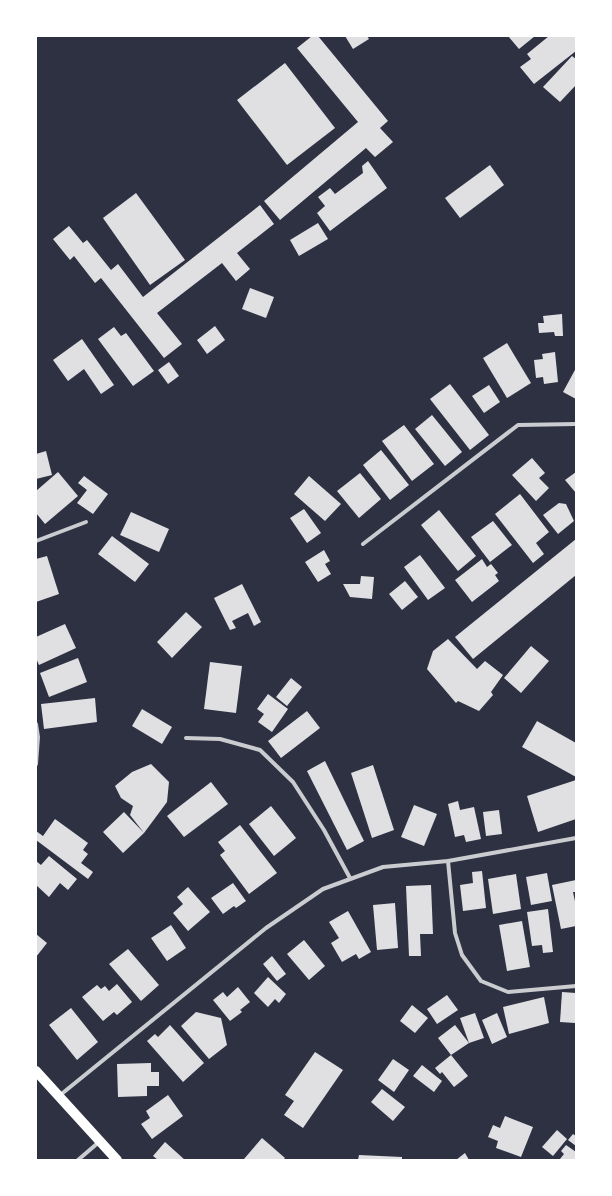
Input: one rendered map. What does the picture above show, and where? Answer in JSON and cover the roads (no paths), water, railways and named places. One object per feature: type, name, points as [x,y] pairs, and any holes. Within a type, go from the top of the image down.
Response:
[{"type":"main road","points":[[36,1071],[117,1160]]},
{"type":"street","points":[[363,544],[518,425],[576,424]]},
{"type":"street","points":[[36,541],[86,522]]},
{"type":"street","points":[[36,724],[38,738],[36,764]]},
{"type":"street","points":[[186,738],[220,740],[260,750],[293,782],[324,830],[350,878]]},
{"type":"street","points":[[59,1096],[266,928],[323,889],[383,867],[448,861],[576,838]]},
{"type":"street","points":[[448,861],[455,933],[462,955],[481,982],[508,992],[576,986]]},
{"type":"street","points":[[78,1160],[101,1141]]}]
